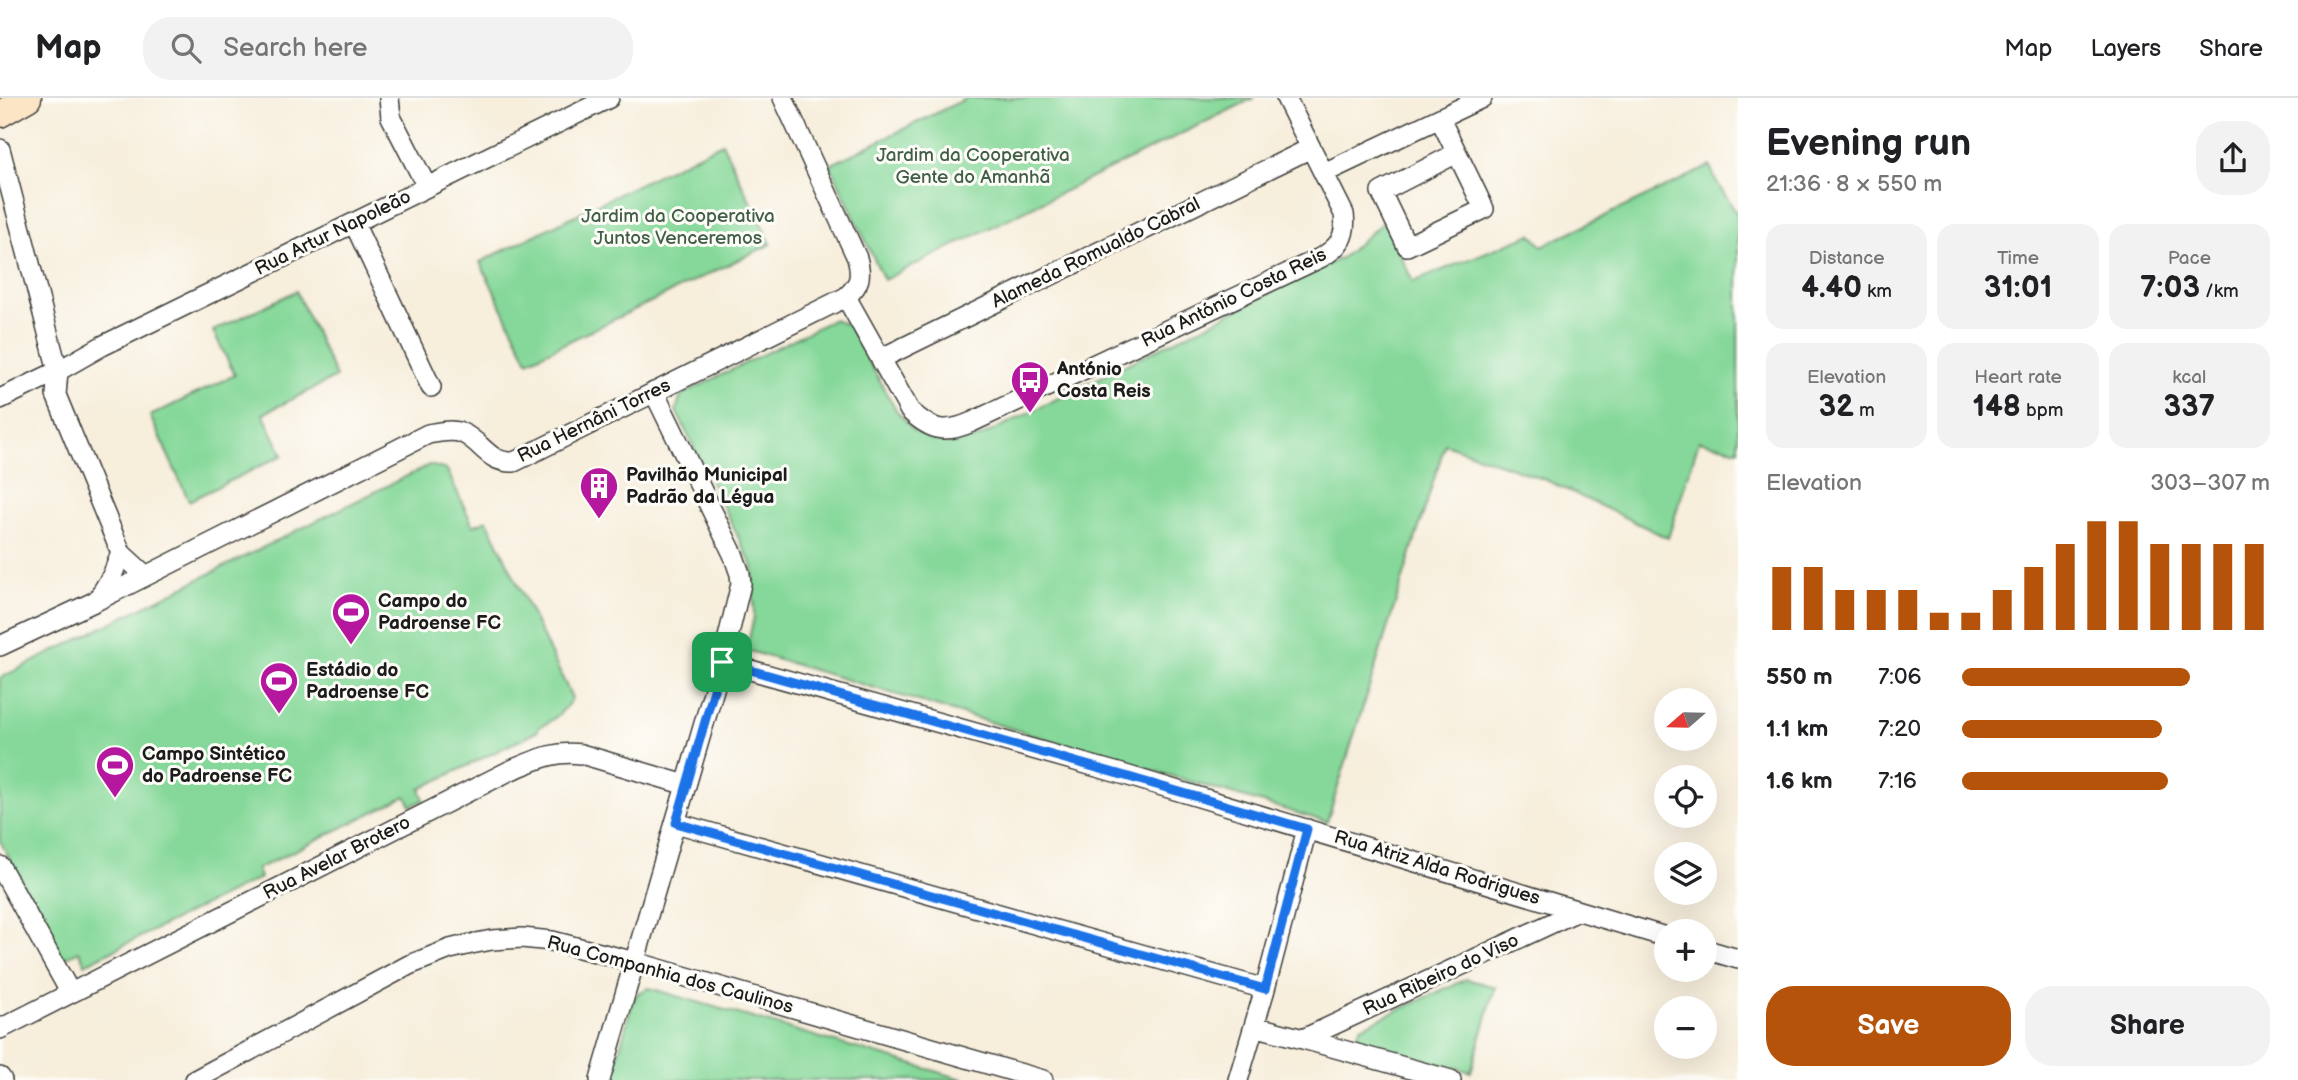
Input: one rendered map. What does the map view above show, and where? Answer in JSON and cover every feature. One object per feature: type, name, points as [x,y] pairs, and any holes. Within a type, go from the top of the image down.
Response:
[{"type":"main road","points":[[0,114],[28,98]]},
{"type":"street","points":[[389,98],[391,117],[426,187]]},
{"type":"street","name":"Rua Artur Napoleão","points":[[0,398],[609,98]]},
{"type":"street","points":[[783,98],[858,258],[860,281],[846,297]]},
{"type":"street","name":"Rua António Costa Reis","points":[[846,297],[910,411],[943,430],[957,429],[1329,253],[1342,241],[1346,225],[1344,214],[1286,98]]},
{"type":"street","points":[[1324,173],[1482,98]]},
{"type":"street","points":[[1440,119],[1457,153],[1484,209],[1407,246],[1381,192],[1457,153]]},
{"type":"street","name":"Alameda Romualdo Cabral","points":[[882,358],[1311,148]]},
{"type":"street","points":[[0,149],[58,371],[56,395],[121,553],[145,575]]},
{"type":"street","points":[[354,223],[431,387]]},
{"type":"street","name":"Rua Hernâni Torres","points":[[0,646],[98,600],[429,434],[458,432],[494,458],[514,462],[846,297]]},
{"type":"street","points":[[600,1080],[722,662],[741,584],[733,554],[654,392]]},
{"type":"street","points":[[98,600],[121,553]]},
{"type":"street","name":"Rua Atriz Alda Rodrigues","points":[[722,662],[1122,775],[1654,933]]},
{"type":"street","name":"Rua Avelar Brotero","points":[[0,1029],[509,771],[550,755],[565,752],[581,754],[686,785]]},
{"type":"street","points":[[676,823],[1265,989]]},
{"type":"street","points":[[1238,1080],[1307,829]]},
{"type":"street","points":[[0,866],[70,992]]},
{"type":"street","name":"Rua Ribeiro do Viso","points":[[1303,1039],[1578,911]]},
{"type":"street","name":"Rua Companhia dos Caulinos","points":[[195,1080],[409,965],[450,949],[492,940],[522,938],[552,941],[635,962],[1043,1080]]},
{"type":"street","points":[[1717,953],[1738,959]]},
{"type":"street","points":[[1254,1026],[1451,1080]]},
{"type":"green space","name":"Jardim da Cooperativa Gente do Amanhã","points":[[967,98],[1254,98],[884,280],[830,165]]},
{"type":"green space","name":"Jardim da Cooperativa Juntos Venceremos","points":[[722,143],[771,244],[528,361],[480,262]]},
{"type":"green space","points":[[1710,166],[1717,183],[1738,215],[1738,450],[1699,441],[1668,538],[1546,480],[1445,444],[1327,822],[746,650],[754,617],[753,567],[676,411],[681,395],[834,319],[849,326],[896,410],[913,430],[932,440],[953,444],[980,437],[1343,257],[1384,221],[1413,282],[1531,234],[1542,246]]},
{"type":"green space","points":[[296,291],[336,377],[263,414],[283,455],[189,501],[150,416],[235,375],[213,331]]},
{"type":"green space","name":"Estádio do Padroense FC","points":[[429,465],[447,470],[473,526],[487,520],[572,698],[569,703],[558,716],[538,728],[538,731],[420,789],[424,800],[411,806],[406,796],[257,869],[260,878],[85,964],[79,951],[63,959],[0,841],[0,678]]},
{"type":"green space","points":[[1466,979],[1495,987],[1471,1072],[1360,1042],[1358,1032],[1361,1027]]},
{"type":"green space","points":[[649,988],[966,1080],[611,1080],[633,1001],[638,993]]},
{"type":"place","name":"António Costa Reis","points":[[1030,414]]},
{"type":"place","name":"Pavilhão Municipal Padrão da Légua","points":[[599,520]]},
{"type":"place","name":"Campo do Padroense FC","points":[[351,646]]},
{"type":"place","name":"Estádio do Padroense FC","points":[[279,715]]},
{"type":"place","name":"Campo Sintético do Padroense FC","points":[[115,799]]},
{"type":"route","points":[[722,662],[1307,829],[1265,989],[676,823],[722,662]]}]
